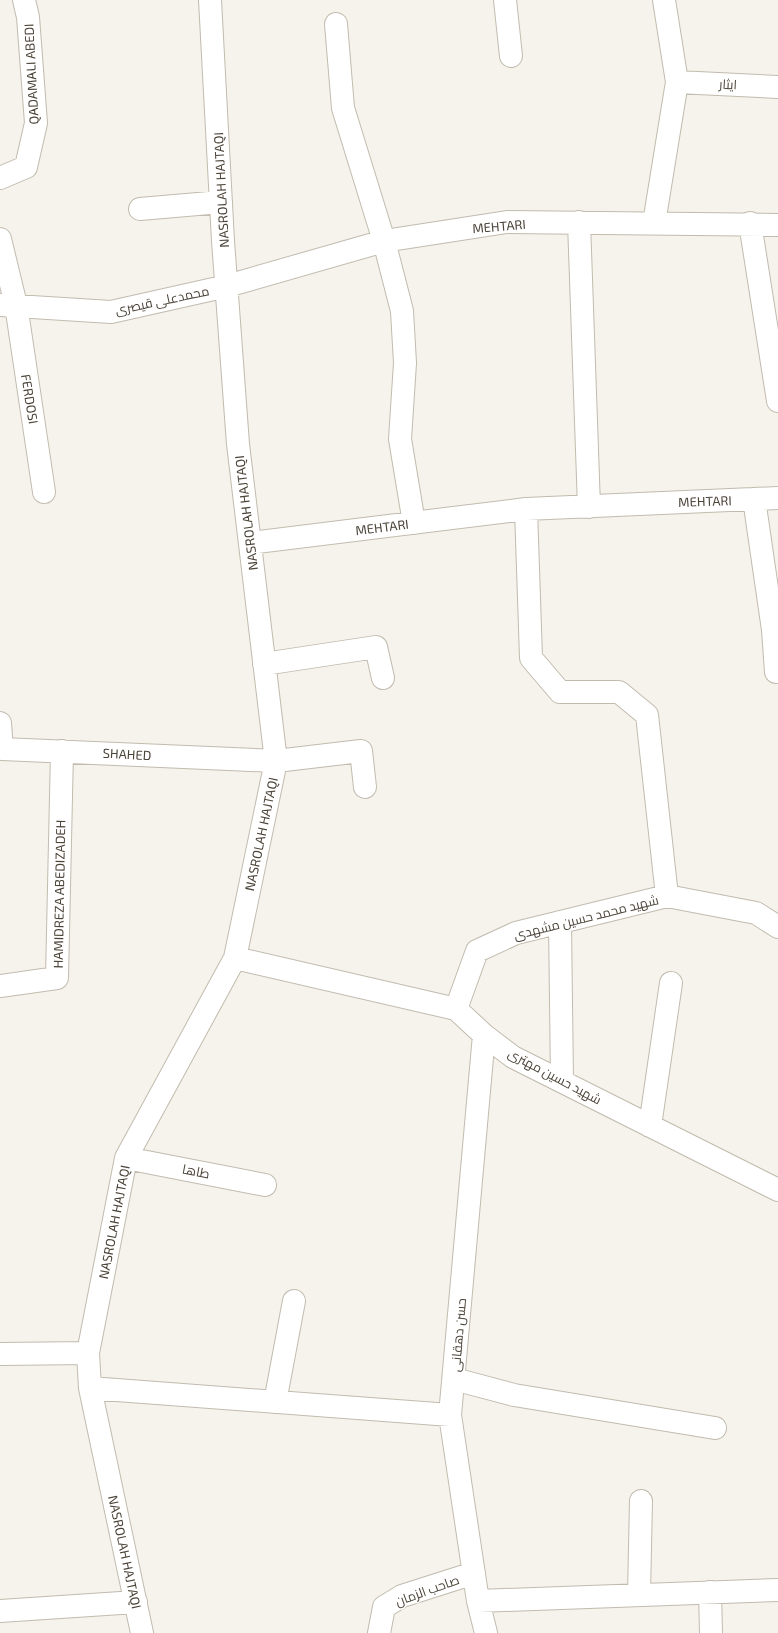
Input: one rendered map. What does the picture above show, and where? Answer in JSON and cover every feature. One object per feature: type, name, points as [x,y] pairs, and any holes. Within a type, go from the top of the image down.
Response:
[{"type":"street","name":"QADAMALI ABEDI","points":[[0,178],[26,167],[36,123],[28,17],[24,0]]},
{"type":"street","name":"NASROLAH HAJTAQI","points":[[142,1633],[90,1388],[88,1353],[126,1158],[235,958],[276,761],[238,444],[210,0]]},
{"type":"street","points":[[505,0],[511,56]]},
{"type":"street","points":[[654,223],[678,82],[664,0]]},
{"type":"street","points":[[336,24],[343,108],[384,241],[402,311],[405,363],[400,439],[414,523]]},
{"type":"street","name":"ایثار","points":[[678,82],[778,87]]},
{"type":"street","points":[[140,209],[222,202]]},
{"type":"street","name":"MEHTARI","points":[[227,286],[384,241],[507,222],[750,223],[778,225]]},
{"type":"street","points":[[579,222],[589,506]]},
{"type":"street","points":[[750,223],[778,401]]},
{"type":"street","points":[[0,239],[8,305]]},
{"type":"street","name":"محمدعلی قیصری","points":[[8,305],[111,312],[227,286]]},
{"type":"street","name":"FERDOSI","points":[[8,305],[44,492]]},
{"type":"street","name":"MEHTARI","points":[[250,543],[526,509],[778,498]]},
{"type":"street","points":[[754,499],[773,630],[777,676]]},
{"type":"street","points":[[526,509],[531,658],[560,692],[619,692],[647,715],[667,896]]},
{"type":"street","points":[[264,664],[376,647],[383,678]]},
{"type":"street","name":"SHAHED","points":[[0,724],[1,749],[276,761],[361,751],[365,787]]},
{"type":"street","name":"HAMIDREZA ABEDIZADEH","points":[[0,986],[57,978],[62,751]]},
{"type":"street","name":"شهید محمد حسین مشهدی","points":[[456,1009],[477,951],[516,933],[667,896],[756,913],[778,927]]},
{"type":"street","points":[[560,922],[562,1081]]},
{"type":"street","name":"شهید حسین مهتری","points":[[235,958],[456,1009],[484,1035],[513,1057],[778,1190]]},
{"type":"street","points":[[650,1126],[671,983]]},
{"type":"street","name":"حسن دهقانی","points":[[484,1035],[450,1415],[478,1601],[486,1633]]},
{"type":"street","name":"طاها","points":[[126,1158],[265,1185]]},
{"type":"street","points":[[275,1402],[294,1301]]},
{"type":"street","points":[[0,1354],[88,1353]]},
{"type":"street","points":[[454,1379],[514,1395],[715,1428]]},
{"type":"street","points":[[90,1388],[450,1415]]},
{"type":"street","points":[[639,1594],[641,1501]]},
{"type":"street","name":"صاحب الزمان","points":[[379,1633],[384,1607],[402,1596],[474,1573]]},
{"type":"street","points":[[478,1601],[778,1590]]},
{"type":"street","points":[[710,1592],[710,1633]]},
{"type":"street","points":[[0,1611],[136,1602]]}]
